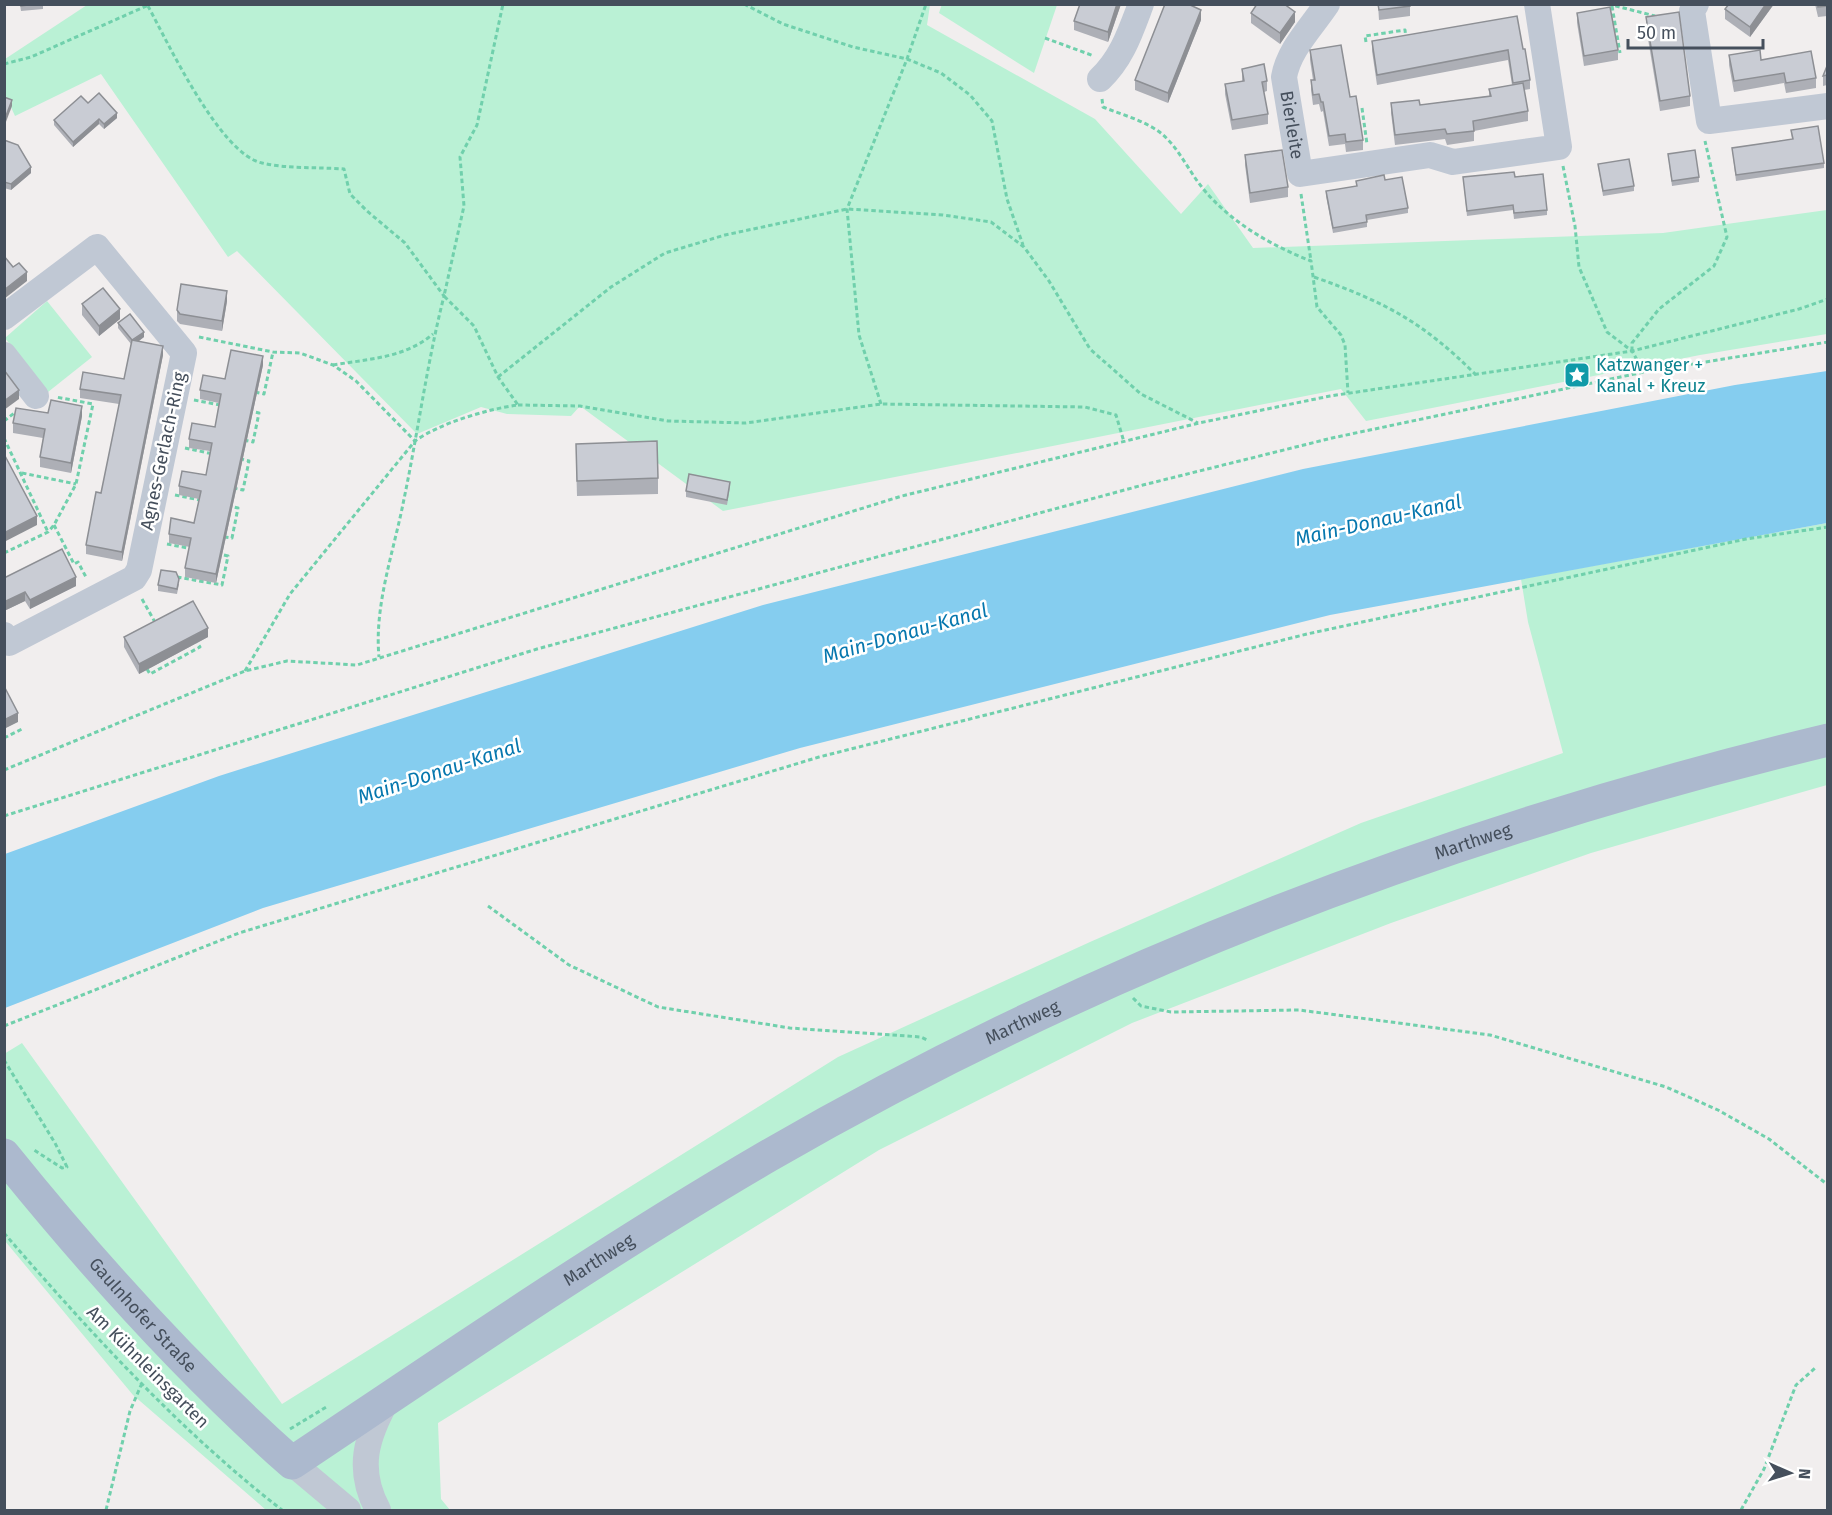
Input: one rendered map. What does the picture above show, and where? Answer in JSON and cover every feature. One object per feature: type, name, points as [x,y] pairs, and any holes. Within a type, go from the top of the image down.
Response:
[{"type":"main road","name":"Marthweg","points":[[292,1463],[590,1265],[769,1156],[938,1065],[1116,980],[1253,921],[1436,853],[1634,790],[1827,740]]},
{"type":"main road","name":"Gaulnhofer Straße","points":[[18,1152],[136,1308],[224,1399],[292,1463]]},
{"type":"street","points":[[1108,71],[1141,4]]},
{"type":"street","name":"Bierleite","points":[[1327,4],[1291,53],[1284,77],[1300,174],[1430,155],[1453,162],[1559,147]]},
{"type":"street","points":[[1537,4],[1559,147]]},
{"type":"street","points":[[1694,8],[1709,121],[1827,105]]},
{"type":"street","name":"Agnes-Gerlach-Ring","points":[[4,317],[97,247],[184,353],[145,539],[135,575]]},
{"type":"street","points":[[4,355],[43,396]]},
{"type":"street","points":[[4,635],[9,643],[135,575]]},
{"type":"street","points":[[378,1510],[365,1474],[366,1455],[372,1429],[389,1397]]},
{"type":"street","points":[[292,1463],[348,1510]]},
{"type":"path","points":[[379,658],[376,629],[415,441],[434,333],[464,206],[460,157],[477,125],[503,4]]},
{"type":"path","points":[[744,4],[783,24],[853,47],[907,59],[941,73],[970,96],[992,121],[1007,199],[1024,247]]},
{"type":"path","points":[[4,64],[31,57],[149,5],[197,97],[237,150],[260,163],[344,169],[350,194],[367,212],[405,243],[444,296],[474,326],[498,377],[518,405]]},
{"type":"path","points":[[881,404],[859,335],[847,209],[907,59],[925,5]]},
{"type":"path","points":[[1620,53],[1610,5],[1653,17],[1694,8]]},
{"type":"path","points":[[1366,42],[1365,36],[1405,30],[1407,41]]},
{"type":"path","points":[[1045,38],[1108,71],[1103,107],[1155,129],[1172,144],[1202,187],[1220,207],[1250,229],[1311,261]]},
{"type":"path","points":[[1362,108],[1370,164]]},
{"type":"path","points":[[1632,351],[1632,343],[1659,309],[1714,266],[1726,237],[1704,145],[1709,121]]},
{"type":"path","points":[[1559,147],[1575,226],[1579,267],[1607,332],[1632,351],[1644,372]]},
{"type":"path","points":[[1300,174],[1317,307],[1341,335],[1345,345],[1348,393]]},
{"type":"path","points":[[498,377],[611,287],[665,253],[725,235],[847,209],[943,215],[992,222],[1024,247],[1049,281],[1089,349],[1142,394],[1199,423]]},
{"type":"path","points":[[1314,278],[1356,292],[1399,311],[1455,354],[1476,375]]},
{"type":"path","points":[[4,770],[245,671],[288,661],[357,665],[902,496],[1199,423],[1348,393],[1632,351],[1799,309],[1827,298]]},
{"type":"path","points":[[166,330],[273,352],[300,353],[333,365],[356,381],[415,441]]},
{"type":"path","points":[[333,365],[404,352],[420,346],[434,333]]},
{"type":"path","points":[[4,816],[537,649],[1143,485],[1332,438],[1644,372],[1827,342]]},
{"type":"path","points":[[254,392],[264,394],[273,352]]},
{"type":"path","points":[[4,554],[48,532],[76,484],[93,404],[43,396]]},
{"type":"path","points":[[175,396],[227,406]]},
{"type":"path","points":[[245,671],[290,594],[415,441],[427,432],[500,408],[518,405],[580,406],[668,421],[746,423],[881,404],[1085,407],[1116,415],[1124,442]]},
{"type":"path","points":[[242,440],[253,442],[259,413],[248,411]]},
{"type":"path","points":[[4,438],[48,532]]},
{"type":"path","points":[[165,445],[218,455]]},
{"type":"path","points":[[232,488],[243,490],[249,461],[238,459]]},
{"type":"path","points":[[22,473],[76,484]]},
{"type":"path","points":[[155,490],[207,502]]},
{"type":"path","points":[[222,536],[232,538],[238,508],[228,506]]},
{"type":"path","points":[[54,525],[74,564],[78,562],[96,598]]},
{"type":"path","points":[[4,1026],[239,933],[819,757],[1307,634],[1746,539],[1827,526]]},
{"type":"path","points":[[145,539],[197,550]]},
{"type":"path","points":[[135,575],[222,585],[228,556],[218,554]]},
{"type":"path","points":[[135,575],[159,630]]},
{"type":"path","points":[[147,669],[150,674],[157,671],[192,648],[200,647],[197,643]]},
{"type":"path","points":[[170,650],[176,660]]},
{"type":"path","points":[[154,666],[157,671]]},
{"type":"path","points":[[4,738],[24,728]]},
{"type":"path","points":[[488,906],[569,965],[658,1007],[790,1028],[921,1037]]},
{"type":"path","points":[[1116,980],[1141,1006],[1171,1012],[1310,1011],[1490,1035],[1578,1059],[1666,1087],[1718,1110],[1769,1139],[1827,1185]]},
{"type":"path","points":[[4,1060],[55,1143],[67,1167],[62,1168],[18,1152]]},
{"type":"path","name":"Am Kühnleinsgarten","points":[[4,1233],[142,1383],[245,1482],[282,1510]]},
{"type":"path","points":[[1741,1510],[1764,1469],[1796,1385],[1815,1368]]},
{"type":"path","points":[[106,1510],[130,1411],[142,1383]]},
{"type":"green space","points":[[942,4],[1057,5],[1034,73],[939,13]]},
{"type":"green space","points":[[87,5],[930,5],[927,25],[1095,119],[1181,214],[1208,184],[1253,248],[1663,233],[1827,210],[1827,334],[1700,355],[1366,421],[1341,389],[723,511],[580,406],[571,416],[507,414],[481,407],[417,434],[237,251],[228,257],[101,74],[15,116],[5,94],[5,59]]},
{"type":"green space","points":[[47,301],[92,357],[48,392],[5,338]]},
{"type":"green space","points":[[1827,523],[1827,785],[1591,853],[1391,923],[1132,1023],[879,1150],[438,1423],[441,1499],[450,1510],[266,1510],[133,1395],[5,1241],[4,1054],[22,1043],[282,1404],[838,1057],[1090,942],[1361,823],[1563,753],[1528,622],[1521,579]]},
{"type":"water","name":"Main-Donau-Kanal","points":[[1827,371],[1827,523],[1330,615],[800,748],[263,908],[5,1008],[5,854],[219,776],[763,605],[1303,469],[1735,385]]},
{"type":"building","points":[[1080,4],[1117,4],[1108,32],[1074,21]]},
{"type":"building","points":[[1165,4],[1188,4],[1201,10],[1168,93],[1135,80]]},
{"type":"building","points":[[1257,4],[1284,4],[1295,12],[1280,33],[1251,13]]},
{"type":"building","points":[[1378,4],[1410,4],[1410,6],[1379,10]]},
{"type":"building","points":[[1729,4],[1766,4],[1750,27],[1725,9]]},
{"type":"building","points":[[1610,7],[1618,50],[1584,56],[1577,13]]},
{"type":"building","points":[[1679,12],[1690,96],[1660,101],[1646,17]]},
{"type":"building","points":[[1517,16],[1530,80],[1513,83],[1508,50],[1377,75],[1372,41]]},
{"type":"building","points":[[1341,45],[1350,97],[1356,96],[1363,140],[1346,142],[1345,134],[1329,136],[1323,102],[1319,94],[1313,95],[1311,80],[1315,80],[1310,50]]},
{"type":"building","points":[[1760,50],[1761,60],[1811,51],[1816,78],[1786,83],[1784,73],[1734,81],[1729,55]]},
{"type":"building","points":[[1264,64],[1267,81],[1262,82],[1268,114],[1232,120],[1225,84],[1244,81],[1242,69]]},
{"type":"building","points":[[1523,83],[1528,111],[1473,121],[1474,131],[1447,134],[1445,129],[1395,135],[1391,103],[1419,100],[1420,105],[1491,96],[1489,89]]},
{"type":"building","points":[[99,93],[117,113],[104,124],[99,119],[73,142],[54,120],[81,96],[88,103]]},
{"type":"building","points":[[4,97],[12,100],[4,121]]},
{"type":"building","points":[[1818,126],[1824,163],[1736,175],[1732,148],[1793,139],[1791,130]]},
{"type":"building","points":[[4,140],[18,145],[31,167],[11,184],[4,182]]},
{"type":"building","points":[[1282,150],[1288,187],[1250,193],[1245,155]]},
{"type":"building","points":[[1695,150],[1699,177],[1672,181],[1668,154]]},
{"type":"building","points":[[1629,159],[1634,186],[1603,191],[1598,164]]},
{"type":"building","points":[[1514,172],[1515,177],[1543,174],[1547,210],[1514,213],[1513,205],[1467,211],[1463,177]]},
{"type":"building","points":[[1384,175],[1385,180],[1402,177],[1408,208],[1366,215],[1367,222],[1333,228],[1326,191],[1357,186],[1356,181]]},
{"type":"building","points":[[4,256],[13,267],[19,263],[27,272],[4,290]]},
{"type":"building","points":[[181,284],[227,291],[222,321],[180,314],[177,310]]},
{"type":"building","points":[[103,288],[120,309],[99,326],[82,304]]},
{"type":"building","points":[[130,314],[144,332],[132,340],[118,323]]},
{"type":"building","points":[[132,340],[163,346],[122,552],[86,545],[96,492],[101,493],[121,395],[80,389],[83,372],[124,379]]},
{"type":"building","points":[[231,350],[263,356],[216,574],[185,568],[191,538],[169,534],[171,518],[194,523],[201,491],[179,486],[182,471],[206,475],[212,443],[189,439],[192,423],[215,427],[221,394],[200,390],[203,375],[225,379]]},
{"type":"building","points":[[4,370],[19,390],[4,401]]},
{"type":"building","points":[[51,400],[82,406],[71,463],[40,457],[45,429],[13,423],[16,408],[48,413]]},
{"type":"building","points":[[657,441],[658,478],[577,481],[576,444]]},
{"type":"building","points":[[4,454],[37,516],[4,533]]},
{"type":"building","points":[[689,474],[730,482],[727,500],[686,491]]},
{"type":"building","points":[[62,549],[76,577],[30,600],[25,592],[4,602],[4,578]]},
{"type":"building","points":[[161,570],[176,572],[179,579],[177,589],[158,585]]},
{"type":"building","points":[[193,601],[208,628],[139,664],[124,637]]},
{"type":"building","points":[[4,686],[18,713],[4,720]]},
{"type":"place","name":"Katzwanger + Kanal + Kreuz","points":[[1577,375]]}]
